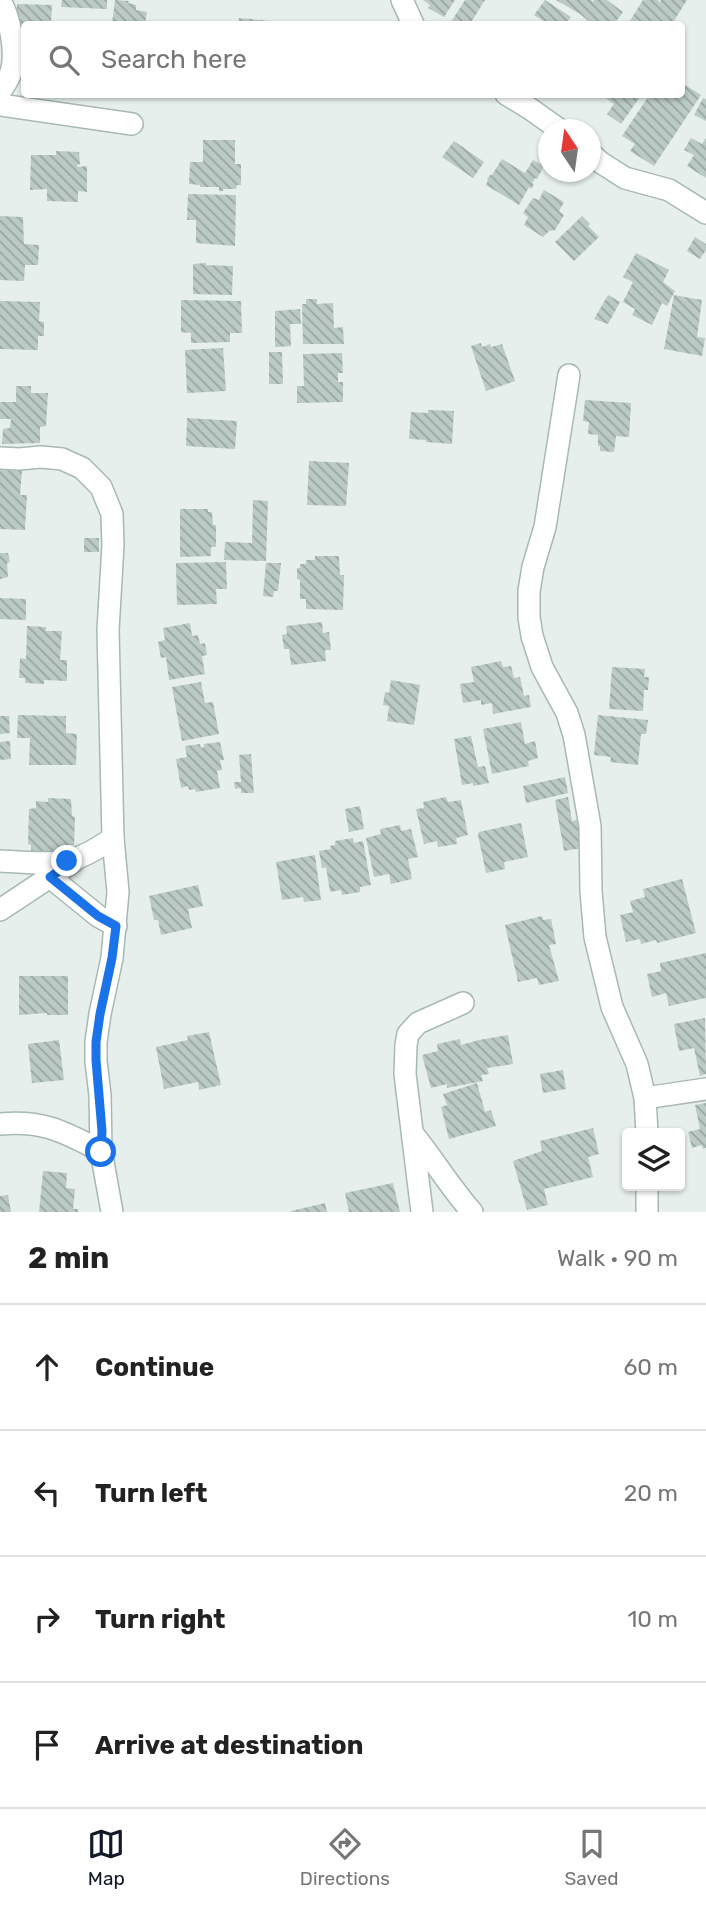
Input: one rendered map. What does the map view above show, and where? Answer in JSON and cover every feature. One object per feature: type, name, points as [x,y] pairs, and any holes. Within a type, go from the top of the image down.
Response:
[{"type":"street","points":[[402,0],[412,21]]},
{"type":"street","points":[[0,1],[12,35],[13,57],[10,76],[0,92]]},
{"type":"street","points":[[513,98],[544,119]]},
{"type":"street","points":[[0,105],[132,124]]},
{"type":"street","points":[[601,163],[625,178],[669,190],[706,212]]},
{"type":"street","points":[[569,375],[545,527],[528,591],[529,617],[542,667],[567,713],[574,735],[590,827],[595,937],[612,1007],[637,1064],[645,1098],[648,1128]]},
{"type":"street","points":[[0,458],[62,459],[82,468],[101,487],[112,514],[108,630],[113,838],[118,892],[112,958],[96,1042],[101,1152],[112,1212]]},
{"type":"street","points":[[0,911],[113,838]]},
{"type":"street","points":[[0,861],[54,863],[77,859]]},
{"type":"street","points":[[50,877],[98,916],[116,926]]},
{"type":"street","points":[[422,1212],[405,1074],[408,1034],[418,1023],[463,1003]]},
{"type":"street","points":[[645,1098],[706,1089]]},
{"type":"street","points":[[0,1124],[21,1122],[42,1125],[61,1131],[101,1152]]},
{"type":"street","points":[[413,1134],[434,1160],[448,1184],[472,1212]]},
{"type":"street","points":[[647,1191],[647,1212]]},
{"type":"building","points":[[62,0],[107,0],[107,9],[61,7]]},
{"type":"building","points":[[115,0],[129,1],[128,3],[136,5],[136,10],[147,12],[146,21],[112,21]]},
{"type":"building","points":[[423,0],[455,0],[444,17],[428,8],[430,5]]},
{"type":"building","points":[[465,0],[485,0],[472,21],[452,21]]},
{"type":"building","points":[[545,0],[571,17],[568,21],[543,21],[534,15]]},
{"type":"building","points":[[556,0],[607,0],[623,12],[616,21],[588,21]]},
{"type":"building","points":[[643,0],[658,0],[659,3],[661,0],[687,0],[674,21],[630,21]]},
{"type":"building","points":[[17,4],[52,5],[51,21],[21,21],[21,56],[16,55]]},
{"type":"building","points":[[239,18],[271,21],[239,21]]},
{"type":"building","points":[[685,85],[701,95],[654,166],[630,151],[635,144],[622,136],[647,98],[685,98]]},
{"type":"building","points":[[606,98],[639,98],[621,124],[607,114],[614,104]]},
{"type":"building","points":[[703,98],[706,99],[706,121],[694,115]]},
{"type":"building","points":[[691,138],[702,144],[706,138],[706,178],[687,166],[694,155],[684,150]]},
{"type":"building","points":[[203,140],[235,140],[235,164],[241,164],[241,185],[237,185],[236,189],[219,191],[219,187],[189,184],[190,162],[203,162]]},
{"type":"building","points":[[454,141],[484,162],[473,178],[442,157]]},
{"type":"building","points":[[56,151],[79,152],[78,167],[87,166],[87,192],[78,191],[78,202],[47,201],[47,189],[30,190],[31,155],[56,155]]},
{"type":"building","points":[[502,159],[525,173],[533,160],[538,163],[538,177],[519,205],[486,185],[487,179]]},
{"type":"building","points":[[544,190],[564,202],[559,211],[564,215],[555,230],[549,231],[543,237],[524,225],[528,217],[523,213],[533,198],[539,200]]},
{"type":"building","points":[[188,194],[236,195],[235,246],[196,243],[196,220],[187,220]]},
{"type":"building","points":[[0,216],[23,217],[24,244],[39,245],[38,265],[25,265],[24,281],[0,280]]},
{"type":"building","points":[[582,216],[599,237],[574,261],[555,242]]},
{"type":"building","points":[[695,237],[706,244],[706,250],[700,259],[687,251]]},
{"type":"building","points":[[636,253],[669,270],[663,282],[675,291],[667,306],[662,303],[652,325],[632,315],[635,309],[623,302],[633,282],[623,277]]},
{"type":"building","points":[[193,264],[233,266],[232,295],[193,294]]},
{"type":"building","points":[[608,295],[620,302],[608,324],[594,319]]},
{"type":"building","points":[[674,295],[702,300],[697,337],[705,338],[702,356],[664,349]]},
{"type":"building","points":[[306,299],[317,299],[317,304],[333,303],[334,328],[343,327],[344,344],[303,344],[302,304],[306,304]]},
{"type":"building","points":[[181,300],[241,301],[242,333],[230,333],[230,342],[191,343],[191,333],[181,332]]},
{"type":"building","points":[[0,301],[40,302],[39,321],[44,322],[44,336],[38,336],[38,350],[0,349]]},
{"type":"building","points":[[300,309],[301,324],[290,324],[291,346],[275,347],[275,311]]},
{"type":"building","points":[[481,343],[482,347],[502,344],[515,381],[486,391],[471,346]]},
{"type":"building","points":[[223,348],[226,391],[187,393],[185,350]]},
{"type":"building","points":[[269,352],[282,352],[283,384],[269,384]]},
{"type":"building","points":[[342,353],[343,373],[338,373],[338,382],[343,382],[343,402],[297,403],[297,386],[304,386],[303,354]]},
{"type":"building","points":[[16,386],[31,386],[31,393],[48,393],[46,426],[40,427],[40,443],[2,444],[3,429],[10,428],[11,419],[0,419],[0,402],[16,402]]},
{"type":"building","points":[[585,400],[631,403],[629,437],[616,436],[614,452],[600,451],[598,435],[588,434],[589,422],[583,421]]},
{"type":"building","points":[[428,410],[454,411],[452,444],[409,439],[411,412],[428,413]]},
{"type":"building","points":[[187,418],[237,421],[235,449],[186,446]]},
{"type":"building","points":[[309,461],[349,463],[346,506],[307,505]]},
{"type":"building","points":[[0,470],[22,471],[20,495],[27,495],[25,530],[0,529]]},
{"type":"building","points":[[253,500],[268,501],[266,561],[224,560],[225,542],[252,543]]},
{"type":"building","points":[[180,509],[208,509],[208,512],[212,512],[213,525],[216,525],[216,547],[211,547],[211,556],[180,557]]},
{"type":"building","points":[[84,538],[99,538],[99,552],[84,552]]},
{"type":"building","points":[[0,553],[8,553],[10,562],[7,563],[8,577],[0,579]]},
{"type":"building","points":[[315,556],[339,556],[340,575],[344,575],[343,610],[306,609],[306,599],[300,599],[297,568],[300,568],[300,564],[306,564],[306,560],[315,560]]},
{"type":"building","points":[[226,562],[227,589],[216,589],[217,604],[177,605],[176,563]]},
{"type":"building","points":[[266,563],[281,563],[278,591],[274,591],[273,597],[263,596]]},
{"type":"building","points":[[0,598],[26,599],[26,620],[0,619]]},
{"type":"building","points":[[322,622],[323,633],[329,632],[331,650],[325,650],[326,661],[291,665],[289,649],[284,649],[282,635],[287,634],[286,626]]},
{"type":"building","points":[[190,623],[192,636],[198,635],[200,644],[205,643],[207,655],[202,656],[205,674],[169,680],[166,657],[161,658],[158,642],[165,640],[163,628]]},
{"type":"building","points":[[27,626],[46,627],[46,631],[62,631],[60,660],[67,660],[67,681],[25,683],[25,678],[19,678],[20,658],[26,659]]},
{"type":"building","points":[[501,661],[503,667],[511,666],[514,678],[520,677],[524,696],[529,695],[531,707],[493,714],[492,703],[481,705],[481,700],[463,703],[460,684],[474,682],[471,667]]},
{"type":"building","points":[[612,667],[645,669],[644,677],[649,677],[648,690],[644,690],[643,711],[609,709]]},
{"type":"building","points":[[391,680],[420,685],[414,725],[387,721],[389,706],[383,705]]},
{"type":"building","points":[[201,682],[205,703],[213,702],[219,734],[182,741],[172,687]]},
{"type":"building","points":[[18,715],[66,716],[66,733],[77,734],[76,765],[29,765],[30,738],[17,738]]},
{"type":"building","points":[[598,715],[648,720],[646,734],[641,734],[638,765],[610,762],[611,757],[594,755]]},
{"type":"building","points":[[0,716],[9,716],[10,733],[0,734]]},
{"type":"building","points":[[521,722],[525,744],[535,741],[538,758],[528,761],[529,766],[492,774],[483,729]]},
{"type":"building","points":[[471,736],[478,767],[485,766],[489,783],[462,785],[454,739]]},
{"type":"building","points":[[10,741],[11,759],[0,760],[0,742]]},
{"type":"building","points":[[220,742],[224,760],[220,760],[222,770],[217,771],[220,788],[196,792],[195,789],[189,790],[188,786],[181,788],[176,759],[187,757],[185,746],[200,744],[201,748],[204,744]]},
{"type":"building","points":[[251,754],[254,793],[241,793],[241,788],[235,789],[234,782],[241,782],[239,755]]},
{"type":"building","points":[[565,777],[568,793],[526,803],[523,786]]},
{"type":"building","points":[[446,797],[448,802],[461,800],[468,835],[456,838],[457,844],[438,847],[437,841],[424,844],[416,809],[424,808],[423,802]]},
{"type":"building","points":[[568,797],[572,821],[577,820],[582,848],[564,851],[555,800]]},
{"type":"building","points":[[48,798],[71,799],[72,816],[75,817],[74,845],[65,845],[65,856],[31,855],[31,845],[28,844],[29,809],[36,808],[36,801],[48,802]]},
{"type":"building","points":[[360,806],[364,829],[349,832],[345,809]]},
{"type":"building","points":[[521,823],[528,857],[504,862],[505,869],[486,873],[479,832]]},
{"type":"building","points":[[400,825],[401,831],[411,829],[418,857],[408,859],[412,879],[391,884],[389,874],[374,877],[366,838],[381,834],[380,829]]},
{"type":"building","points":[[353,838],[354,843],[363,841],[371,885],[360,887],[360,892],[342,895],[341,890],[330,892],[326,867],[322,868],[319,851],[331,849],[330,846],[335,845],[335,841]]},
{"type":"building","points":[[315,855],[321,900],[304,902],[303,897],[282,900],[276,862]]},
{"type":"building","points":[[682,879],[696,933],[657,943],[656,940],[641,944],[640,939],[626,942],[620,915],[633,912],[630,901],[645,897],[643,889]]},
{"type":"building","points":[[198,885],[203,906],[188,909],[192,928],[161,935],[158,920],[154,920],[149,896]]},
{"type":"building","points":[[542,916],[543,920],[551,919],[556,944],[549,945],[559,981],[539,985],[537,978],[518,982],[505,925]]},
{"type":"building","points":[[706,953],[706,998],[669,1006],[666,993],[652,997],[647,974],[661,971],[660,963]]},
{"type":"building","points":[[19,976],[68,976],[68,1015],[19,1015]]},
{"type":"building","points":[[705,1018],[706,1074],[700,1076],[694,1048],[679,1051],[674,1024]]},
{"type":"building","points":[[209,1032],[221,1085],[199,1090],[198,1082],[164,1089],[156,1047],[188,1040],[187,1036]]},
{"type":"building","points":[[508,1035],[513,1064],[487,1068],[489,1074],[481,1075],[483,1081],[447,1088],[447,1084],[431,1088],[422,1055],[438,1051],[437,1044],[460,1039],[461,1045]]},
{"type":"building","points":[[59,1040],[64,1080],[32,1083],[28,1044]]},
{"type":"building","points":[[563,1070],[566,1089],[543,1093],[540,1074]]},
{"type":"building","points":[[477,1083],[485,1112],[491,1110],[496,1126],[449,1139],[441,1107],[447,1105],[443,1094]]},
{"type":"building","points":[[706,1103],[706,1148],[703,1149],[702,1145],[692,1148],[688,1132],[700,1129],[695,1105]]},
{"type":"building","points":[[593,1128],[599,1154],[588,1157],[593,1177],[544,1189],[548,1205],[527,1210],[513,1161],[542,1151],[540,1141]]},
{"type":"building","points":[[43,1171],[67,1173],[66,1188],[75,1189],[73,1209],[78,1209],[78,1212],[39,1212]]},
{"type":"building","points":[[393,1183],[400,1212],[349,1212],[345,1193]]},
{"type":"building","points":[[8,1195],[11,1212],[0,1212],[0,1196]]},
{"type":"building","points":[[325,1203],[327,1212],[291,1212],[291,1211]]},
{"type":"route","points":[[67,861],[77,859],[50,877],[98,916],[116,926],[96,1042],[101,1152]]}]
